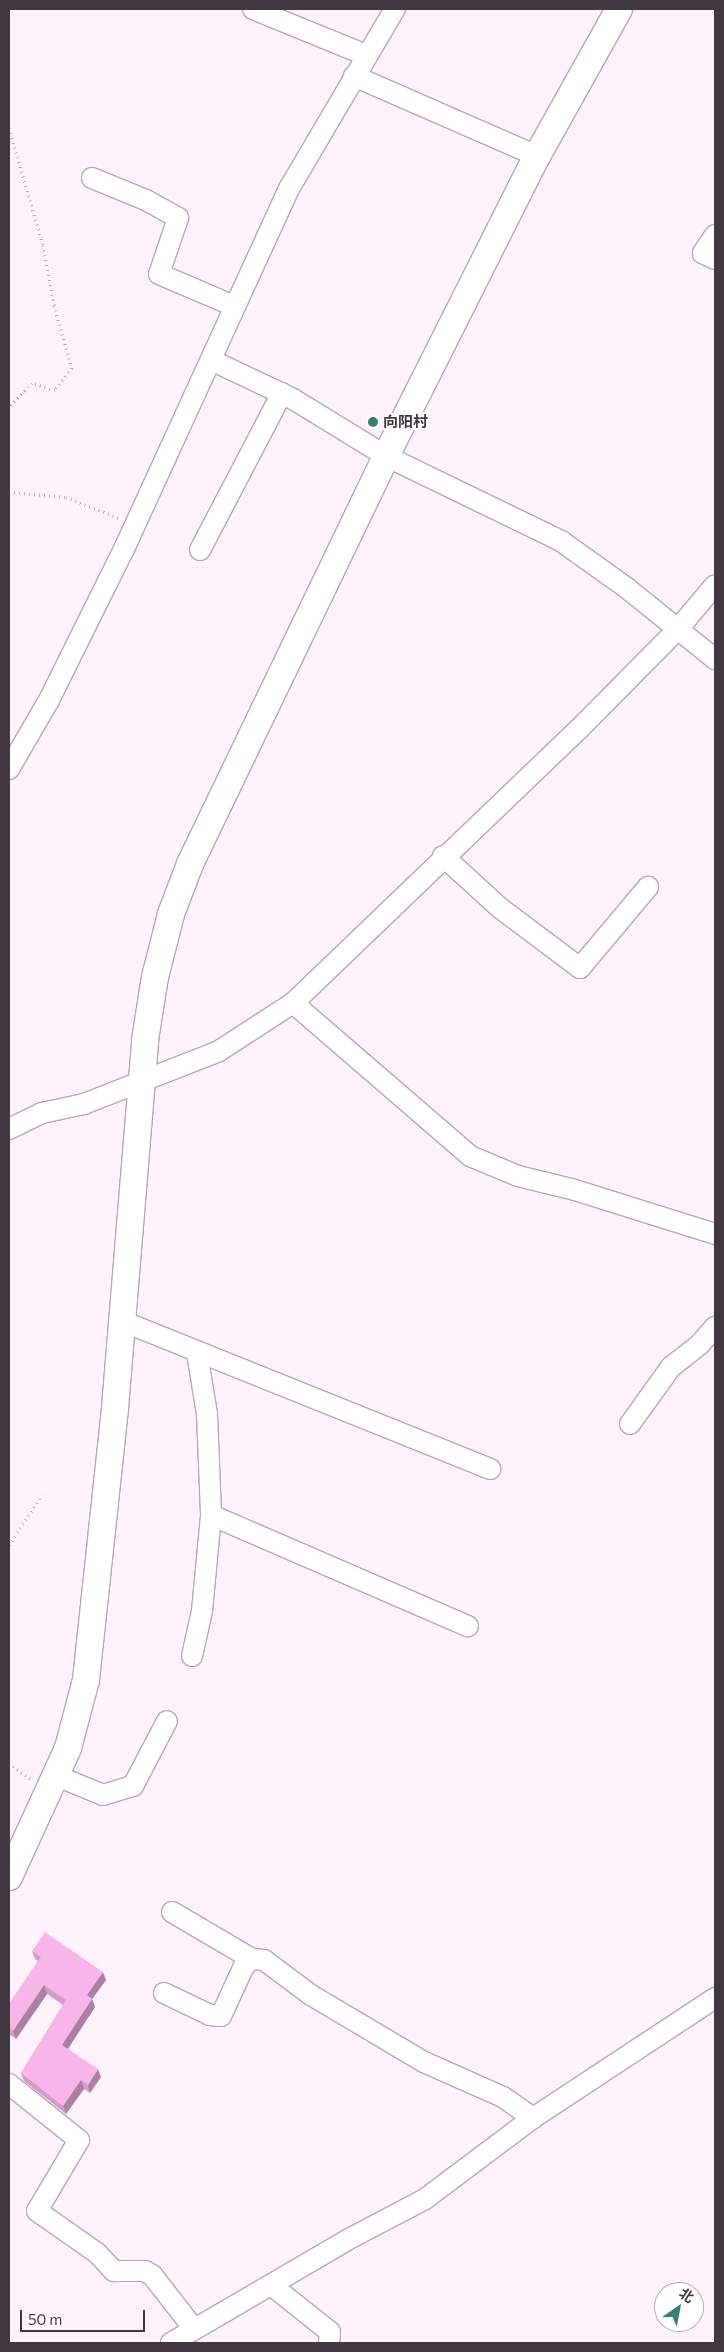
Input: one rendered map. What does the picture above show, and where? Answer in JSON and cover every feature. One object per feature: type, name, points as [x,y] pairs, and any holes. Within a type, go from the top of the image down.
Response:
[{"type":"main road","points":[[9,1877],[57,1776],[78,1714],[92,1644],[122,1321],[141,1084],[155,977],[171,914],[190,864],[386,456],[537,156],[619,9]]},
{"type":"street","points":[[253,9],[366,54]]},
{"type":"street","points":[[9,769],[48,700],[136,524],[234,306],[290,188],[366,54],[395,9]]},
{"type":"street","points":[[354,76],[537,156]]},
{"type":"street","points":[[92,178],[146,200],[178,218],[159,274],[234,306]]},
{"type":"street","points":[[709,256],[715,235]]},
{"type":"street","points":[[211,360],[282,393],[386,456],[561,541],[715,659]]},
{"type":"street","points":[[200,550],[282,393]]},
{"type":"street","points":[[9,1129],[42,1113],[84,1104],[141,1084],[219,1051],[293,1003],[443,856],[578,730],[678,629],[715,585]]},
{"type":"street","points":[[443,856],[500,908],[580,968],[648,887]]},
{"type":"street","points":[[293,1003],[470,1156],[518,1176],[584,1193],[715,1234]]},
{"type":"street","points":[[122,1321],[197,1353],[490,1470]]},
{"type":"street","points":[[630,1424],[671,1367],[700,1344],[715,1327]]},
{"type":"street","points":[[192,1656],[202,1611],[211,1515],[207,1414],[197,1353]]},
{"type":"street","points":[[211,1515],[468,1626]]},
{"type":"street","points":[[57,1776],[103,1795],[133,1786],[167,1721]]},
{"type":"street","points":[[172,1912],[262,1962],[311,1995],[424,2062],[503,2097],[533,2118]]},
{"type":"street","points":[[164,1993],[210,2015],[221,2016],[244,1966],[262,1962]]},
{"type":"street","points":[[171,2343],[425,2199],[533,2118],[715,1998]]},
{"type":"street","points":[[9,2084],[79,2140],[37,2211],[97,2253],[114,2271],[145,2271],[152,2275],[194,2329]]},
{"type":"street","points":[[271,2285],[330,2332],[329,2343]]},
{"type":"path","points":[[9,128],[43,245],[54,305],[72,368],[56,390],[32,382],[9,406]]},
{"type":"path","points":[[9,492],[66,497],[136,524]]},
{"type":"path","points":[[9,1545],[42,1495]]},
{"type":"building","points":[[45,1932],[103,1972],[87,1995],[92,1999],[62,2045],[98,2069],[88,2085],[81,2080],[63,2106],[21,2073],[66,2000],[44,1985],[13,2031],[9,2027],[9,2004],[41,1957],[32,1951]]},
{"type":"place","name":"向阳村","points":[[373,422]]}]
